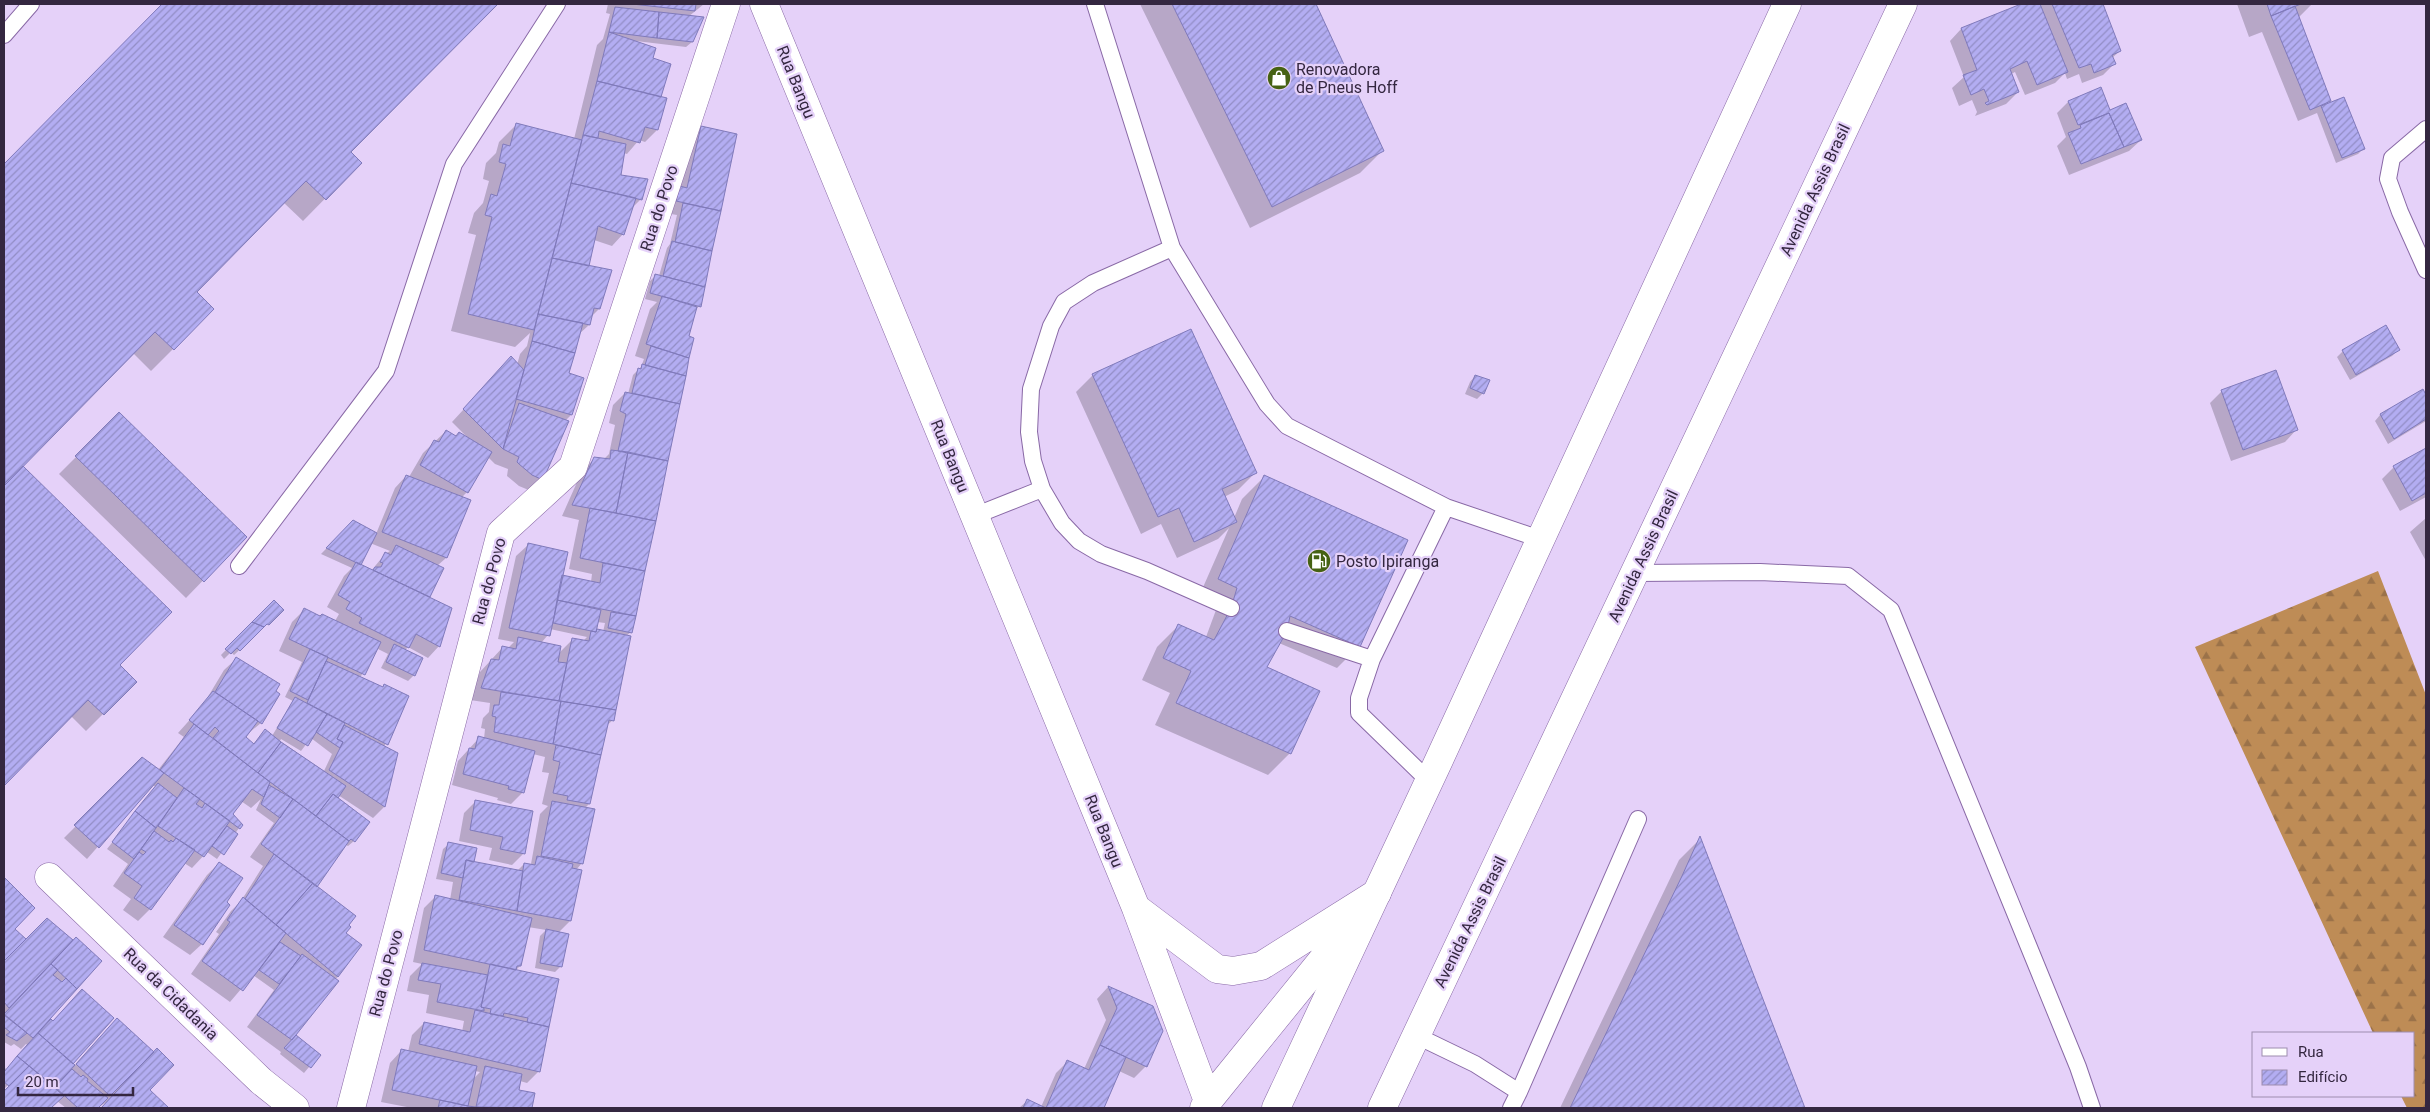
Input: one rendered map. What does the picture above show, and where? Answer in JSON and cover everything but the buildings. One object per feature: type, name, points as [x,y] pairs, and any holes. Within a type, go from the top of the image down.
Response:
[{"type":"street","name":"Rua do Povo","points":[[351,1108],[501,532],[573,467],[726,4]]},
{"type":"street","name":"Rua Bangu","points":[[764,4],[1136,908],[1206,1104]]},
{"type":"street","points":[[1276,1108],[1378,893],[1786,4]]},
{"type":"street","name":"Avenida Assis Brasil","points":[[1382,1108],[1903,4]]},
{"type":"street","name":"Rua da Cidadania","points":[[49,877],[261,1081],[295,1108]]},
{"type":"street","points":[[1136,908],[1217,969],[1232,971],[1261,966],[1378,893]]},
{"type":"street","points":[[1206,1104],[1378,893]]},
{"type":"lane","points":[[4,35],[31,4]]},
{"type":"lane","points":[[239,566],[386,371],[454,164],[557,4]]},
{"type":"lane","points":[[1095,4],[1172,248],[1267,404],[1287,426],[1446,507],[1540,539]]},
{"type":"lane","points":[[2426,128],[2392,158],[2388,178],[2400,212],[2426,270]]},
{"type":"lane","points":[[1172,248],[1093,283],[1064,302],[1051,326],[1031,390],[1029,432],[1033,461],[1042,489],[1062,522],[1079,540],[1102,554],[1147,571],[1231,608]]},
{"type":"lane","points":[[974,516],[1042,489]]},
{"type":"lane","points":[[1429,781],[1359,713],[1360,698],[1372,659],[1446,507]]},
{"type":"lane","points":[[1635,573],[1760,572],[1848,576],[1891,610],[2078,1067],[2092,1108]]},
{"type":"lane","points":[[1287,631],[1372,659]]},
{"type":"lane","points":[[1511,1108],[1638,819]]},
{"type":"lane","points":[[1416,1035],[1475,1064],[1519,1092]]},
{"type":"green space","points":[[2378,571],[2426,695],[2426,1108],[2407,1108],[2402,1097],[2415,1097],[2415,1032],[2373,1032],[2195,647]]},
{"type":"place","name":"Renovadora de Pneus Hoff","points":[[1279,78]]},
{"type":"place","name":"Posto Ipiranga","points":[[1319,561]]}]
